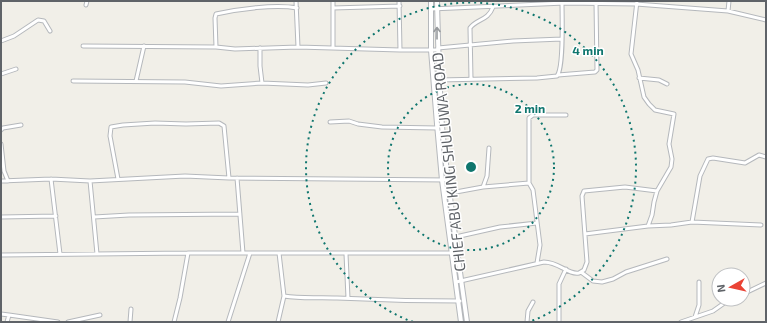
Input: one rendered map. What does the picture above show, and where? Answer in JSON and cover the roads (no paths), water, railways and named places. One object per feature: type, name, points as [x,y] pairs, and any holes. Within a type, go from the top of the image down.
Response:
[{"type":"street","points":[[296,1],[298,47]]},
{"type":"street","points":[[333,1],[333,48]]},
{"type":"street","points":[[399,1],[400,50]]},
{"type":"street","points":[[431,1],[431,50],[437,128],[442,180],[447,193],[483,187],[529,183]]},
{"type":"street","name":"CHIEF ABU KING SHULUWA ROAD","points":[[437,1],[437,49],[448,180],[447,193],[459,282],[464,300],[467,322]]},
{"type":"street","points":[[673,1],[673,7]]},
{"type":"street","points":[[728,11],[729,1]]},
{"type":"street","points":[[558,75],[564,2]]},
{"type":"street","points":[[439,80],[537,78],[595,72],[596,2]]},
{"type":"street","points":[[431,9],[493,7],[533,3],[636,2],[673,7],[728,11],[766,20]]},
{"type":"street","points":[[636,2],[631,54],[637,68],[644,97],[655,110],[674,114],[669,144],[672,159],[671,168],[656,192],[652,215],[648,226]]},
{"type":"street","points":[[216,47],[214,18],[216,14],[282,6],[297,8]]},
{"type":"street","points":[[333,8],[400,6]]},
{"type":"street","points":[[471,79],[470,28],[484,19],[493,7]]},
{"type":"street","points":[[1,41],[14,36],[38,20],[44,21],[50,31]]},
{"type":"street","points":[[83,46],[216,47],[235,49],[298,47],[431,50],[470,45],[562,39]]},
{"type":"street","points":[[136,81],[144,46]]},
{"type":"street","points":[[260,48],[262,83]]},
{"type":"street","points":[[1,74],[16,69]]},
{"type":"street","points":[[639,78],[659,80],[667,84]]},
{"type":"street","points":[[73,81],[185,82],[221,86],[262,83],[308,86],[326,83]]},
{"type":"street","points":[[537,263],[540,245],[533,190],[529,183],[529,118],[533,115],[566,115]]},
{"type":"street","points":[[330,122],[349,121],[358,124],[382,126],[437,128]]},
{"type":"street","points":[[118,179],[110,136],[110,127],[156,123],[219,123],[224,125],[230,178]]},
{"type":"street","points":[[1,130],[3,128],[21,125]]},
{"type":"street","points":[[1,144],[4,171],[8,181]]},
{"type":"street","points":[[483,187],[487,176],[489,148]]},
{"type":"street","points":[[692,222],[700,176],[708,159],[713,158],[745,163],[759,155],[766,157]]},
{"type":"street","points":[[4,171],[1,181],[52,178],[90,181],[184,176],[230,178],[448,180]]},
{"type":"street","points":[[52,178],[60,254]]},
{"type":"street","points":[[237,178],[243,254]]},
{"type":"street","points":[[90,181],[97,254]]},
{"type":"street","points":[[461,322],[458,301],[459,282],[537,263],[547,262],[557,264],[576,274],[584,270],[587,262],[582,196],[585,191],[626,187],[656,192]]},
{"type":"street","points":[[94,217],[129,215],[240,214]]},
{"type":"street","points":[[1,216],[56,216]]},
{"type":"street","points":[[585,234],[692,222],[761,225]]},
{"type":"street","points":[[453,238],[500,227],[537,223]]},
{"type":"street","points":[[174,322],[188,253]]},
{"type":"street","points":[[1,255],[188,253],[455,254]]},
{"type":"street","points":[[228,322],[250,253]]},
{"type":"street","points":[[278,322],[284,296],[279,253]]},
{"type":"street","points":[[346,254],[348,298]]},
{"type":"street","points":[[581,272],[593,281],[602,282],[613,279],[626,272],[667,259]]},
{"type":"street","points":[[558,322],[559,284],[566,269]]},
{"type":"street","points":[[695,317],[699,305],[699,282]]},
{"type":"street","points":[[751,290],[766,283]]},
{"type":"street","points":[[284,296],[296,298],[315,297],[408,301],[464,300]]},
{"type":"street","points":[[527,322],[528,311],[533,302]]},
{"type":"street","points":[[681,322],[713,311],[719,307]]},
{"type":"street","points":[[130,322],[131,309]]},
{"type":"street","points":[[1,314],[58,322]]},
{"type":"street","points":[[7,322],[9,315]]},
{"type":"street","points":[[68,322],[100,315]]}]
